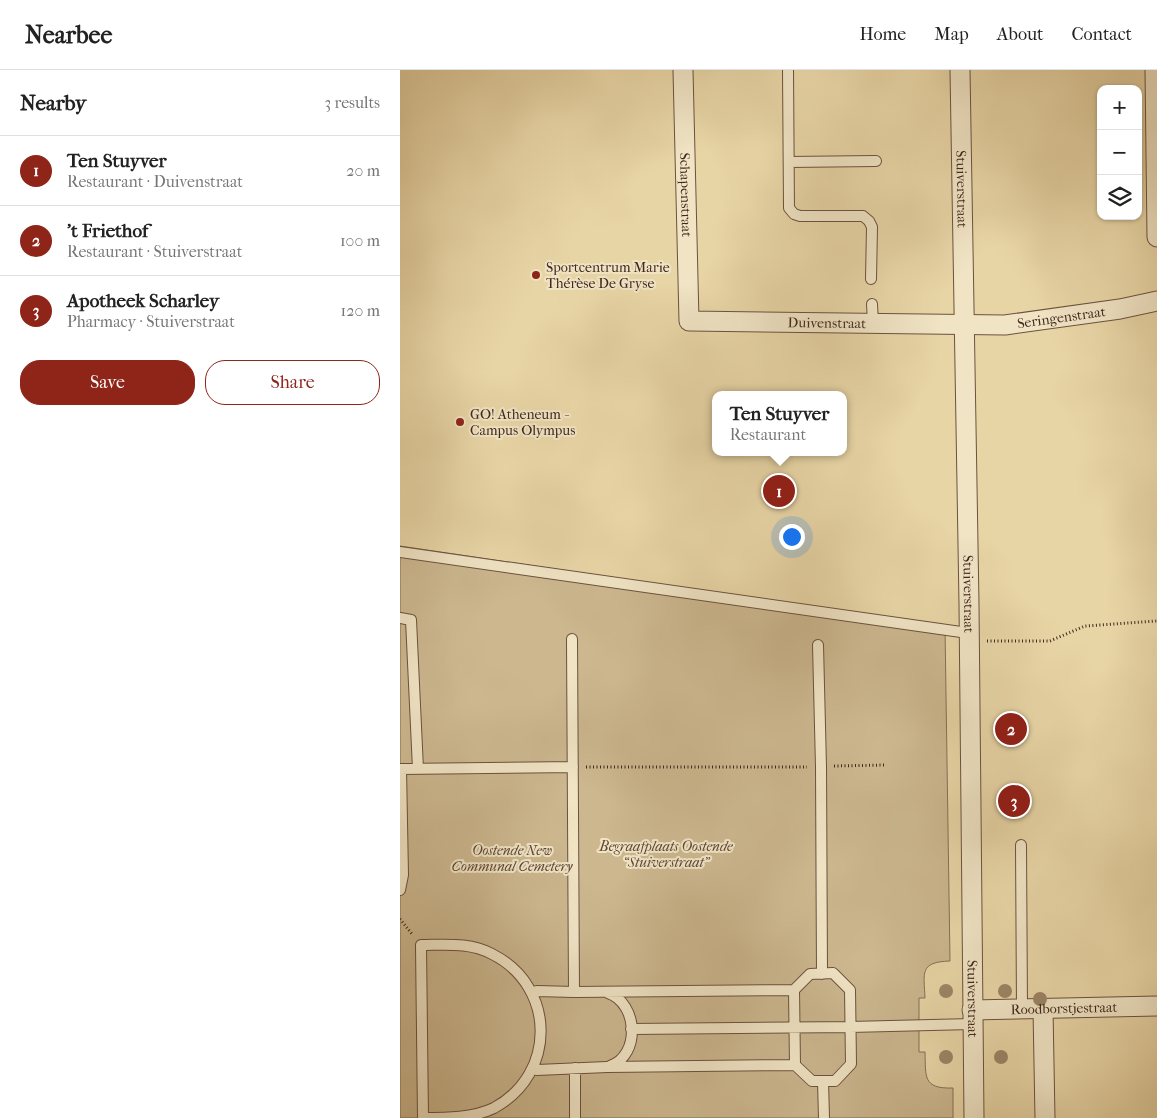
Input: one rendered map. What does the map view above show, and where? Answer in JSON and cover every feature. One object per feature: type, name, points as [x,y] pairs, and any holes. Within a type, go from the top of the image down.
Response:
[{"type":"street","name":"Schapenstraat","points":[[683,70],[690,321]]},
{"type":"street","name":"Stuiverstraat","points":[[960,70],[974,1118]]},
{"type":"street","points":[[1155,70],[1157,237]]},
{"type":"street","name":"Seringenstraat","points":[[963,324],[1005,325],[1157,301]]},
{"type":"street","name":"Duivenstraat","points":[[690,321],[872,314],[963,324]]},
{"type":"street","name":"Roodborstjestraat","points":[[972,1017],[1022,1010],[1157,1006]]},
{"type":"street","points":[[1043,1009],[1045,1118]]},
{"type":"lane","points":[[788,70],[789,208],[794,214],[800,216],[863,216],[869,221],[872,227],[872,279]]},
{"type":"lane","points":[[789,162],[876,161]]},
{"type":"lane","points":[[400,552],[968,633]]},
{"type":"lane","points":[[400,618],[411,620],[418,769]]},
{"type":"lane","points":[[572,639],[574,992]]},
{"type":"lane","points":[[818,645],[821,766],[822,974]]},
{"type":"lane","points":[[400,890],[403,875],[401,769],[573,767]]},
{"type":"lane","points":[[1021,845],[1022,1010]]},
{"type":"lane","points":[[421,945],[473,947],[491,953],[508,963],[522,977],[532,993],[539,1011],[540,1049],[533,1068],[523,1084],[510,1098],[493,1108],[475,1115],[423,1118],[421,945]]},
{"type":"lane","points":[[532,993],[537,991],[794,990],[810,974],[833,974],[850,990],[851,1064],[835,1081],[812,1081],[795,1065],[607,1067],[537,1070],[533,1068]]},
{"type":"lane","points":[[794,990],[795,1065]]},
{"type":"lane","points":[[606,992],[617,996],[626,1006],[632,1029],[629,1046],[622,1059],[618,1063],[607,1067]]},
{"type":"lane","points":[[632,1029],[850,1028],[972,1017]]},
{"type":"lane","points":[[575,1068],[575,1118]]},
{"type":"lane","points":[[823,1081],[824,1118]]},
{"type":"path","points":[[968,633],[990,642],[1050,641],[1085,626],[1157,621]]},
{"type":"path","points":[[573,767],[886,765]]},
{"type":"path","points":[[400,919],[421,945]]},
{"type":"green space","name":"Begraafplaats Oostende “Stuiverstraat”","points":[[400,546],[945,627],[950,961],[933,964],[926,970],[924,976],[925,998],[919,998],[919,1052],[925,1052],[926,1074],[931,1083],[943,1088],[953,1088],[953,1118],[400,1118]]},
{"type":"place","name":"Sportcentrum Marie Thérèse De Gryse","points":[[536,275]]},
{"type":"place","name":"GO! Atheneum - Campus Olympus","points":[[460,422]]},
{"type":"place","name":"Ten Stuyver","points":[[779,491]]},
{"type":"place","name":"'t Friethof","points":[[1011,729]]},
{"type":"place","name":"Apotheek Scharley","points":[[1014,801]]},
{"type":"park label","name":"Oostende New Communal Cemetery","points":[[512,858]]}]
